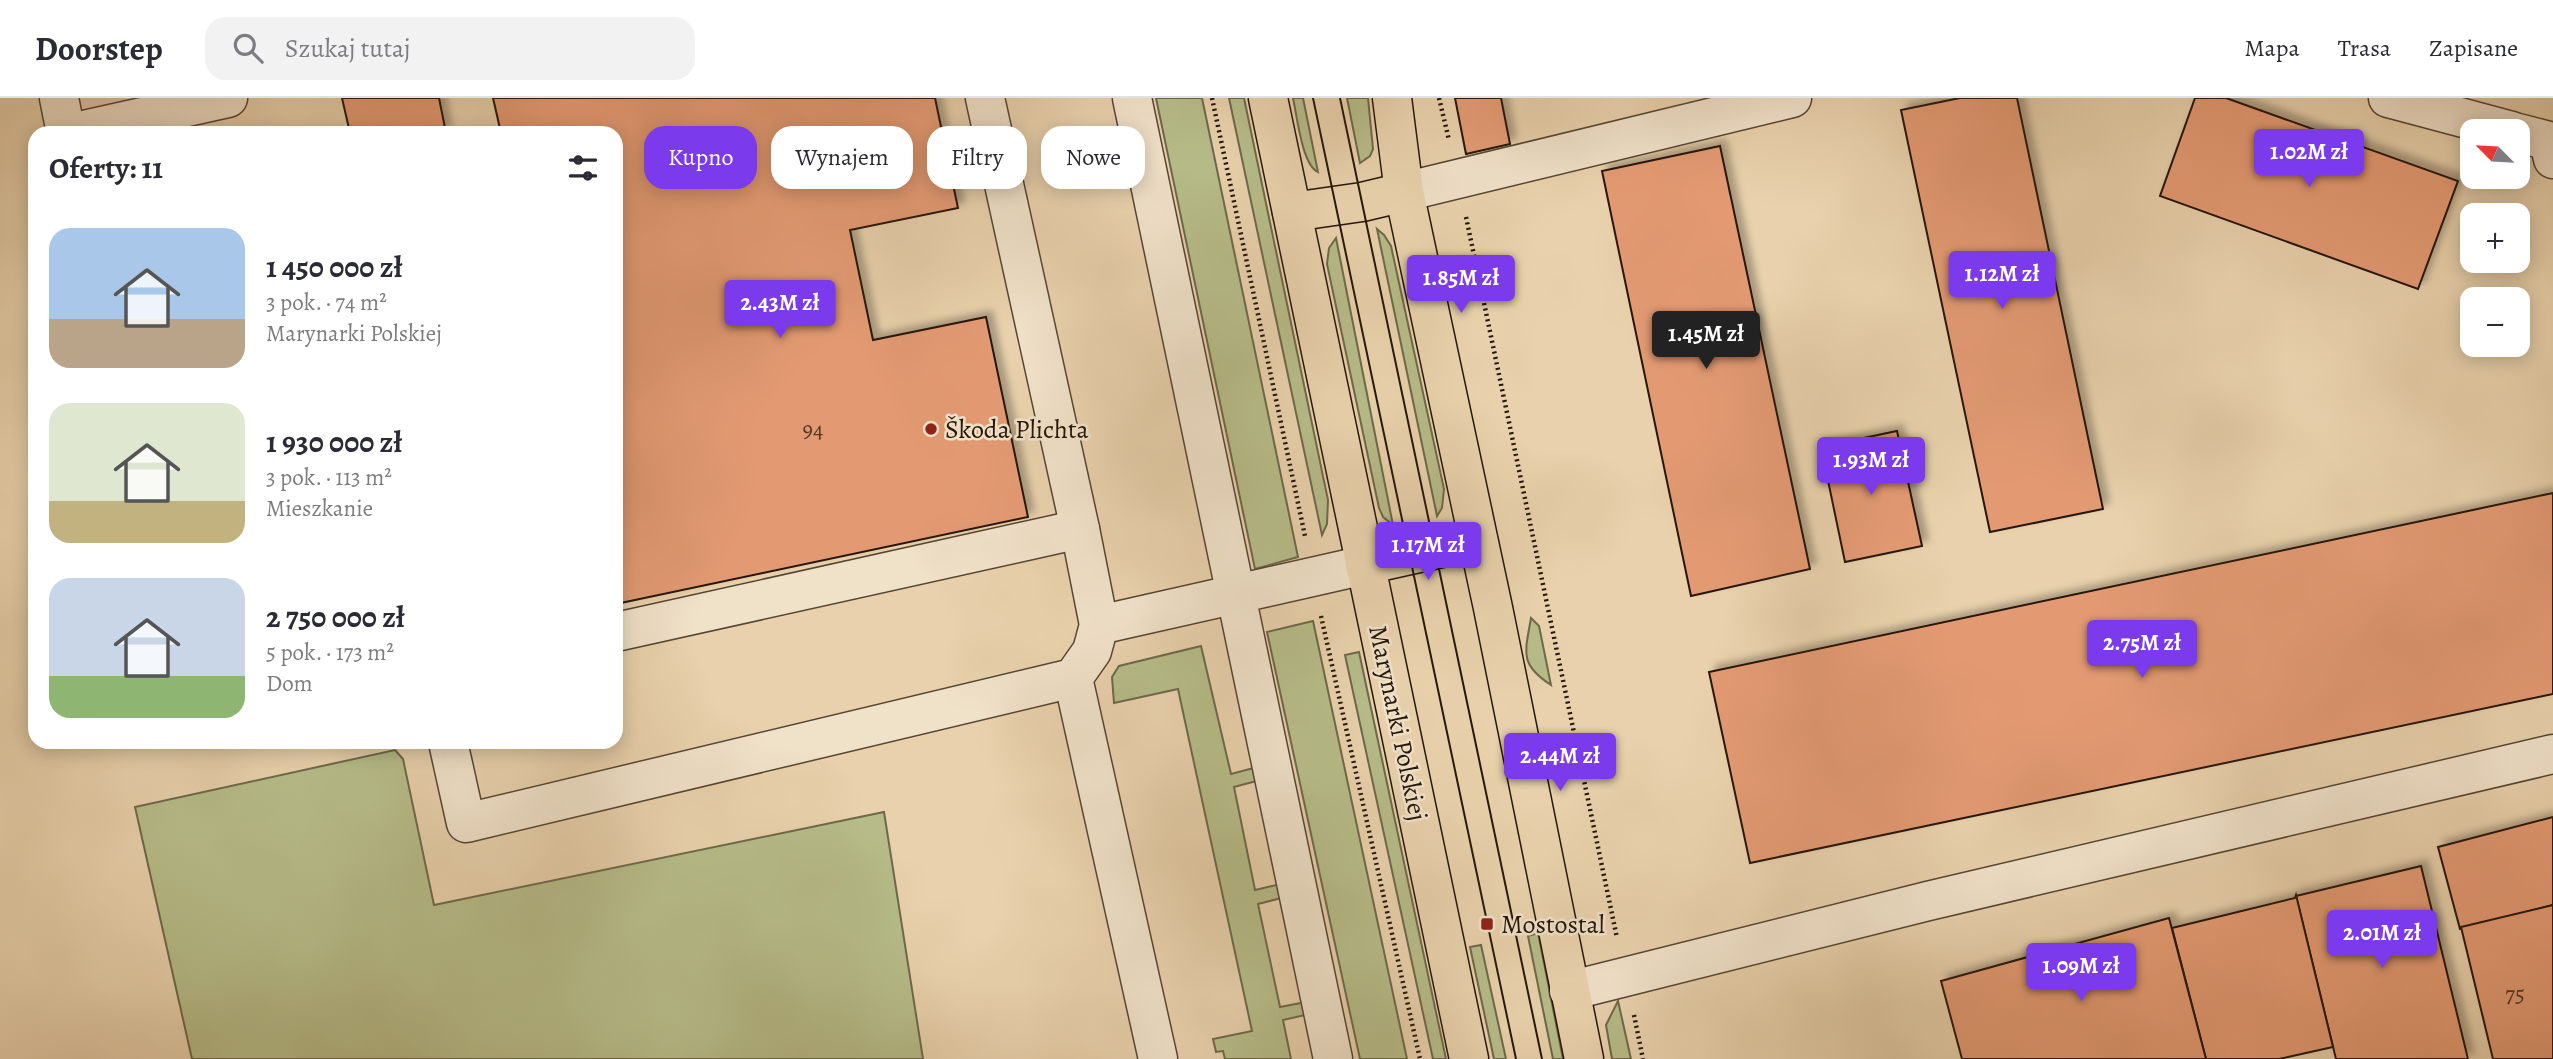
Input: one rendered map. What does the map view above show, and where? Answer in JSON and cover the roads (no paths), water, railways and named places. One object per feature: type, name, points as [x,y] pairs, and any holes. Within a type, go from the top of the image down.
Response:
[{"type":"main road","name":"Marynarki Polskiej","points":[[1268,98],[1469,1059]]},
{"type":"main road","points":[[1392,98],[1404,192],[1584,1059]]},
{"type":"main road","points":[[1292,212],[1362,202],[1404,192]]},
{"type":"main road","points":[[1365,565],[1478,540]]},
{"type":"lane","points":[[59,98],[66,126]]},
{"type":"lane","points":[[100,126],[228,98]]},
{"type":"lane","points":[[450,749],[466,823],[1073,678],[1092,650],[1099,625],[985,98]]},
{"type":"lane","points":[[1132,98],[1333,1059]]},
{"type":"lane","points":[[1404,192],[1792,98]]},
{"type":"lane","points":[[2388,98],[2467,119]]},
{"type":"lane","points":[[2530,136],[2549,141],[2553,159]]},
{"type":"lane","points":[[623,630],[1080,528]]},
{"type":"lane","points":[[1099,625],[1365,565]]},
{"type":"lane","points":[[1073,678],[1158,1059]]},
{"type":"lane","points":[[1569,991],[1928,901],[2553,754]]},
{"type":"tram line","points":[[1313,98],[1516,1059]]},
{"type":"tram line","points":[[1340,98],[1542,1059]]},
{"type":"place","name":"Škoda Plichta","points":[[931,429]]},
{"type":"place","name":"Mostostal","points":[[1487,924]]}]
